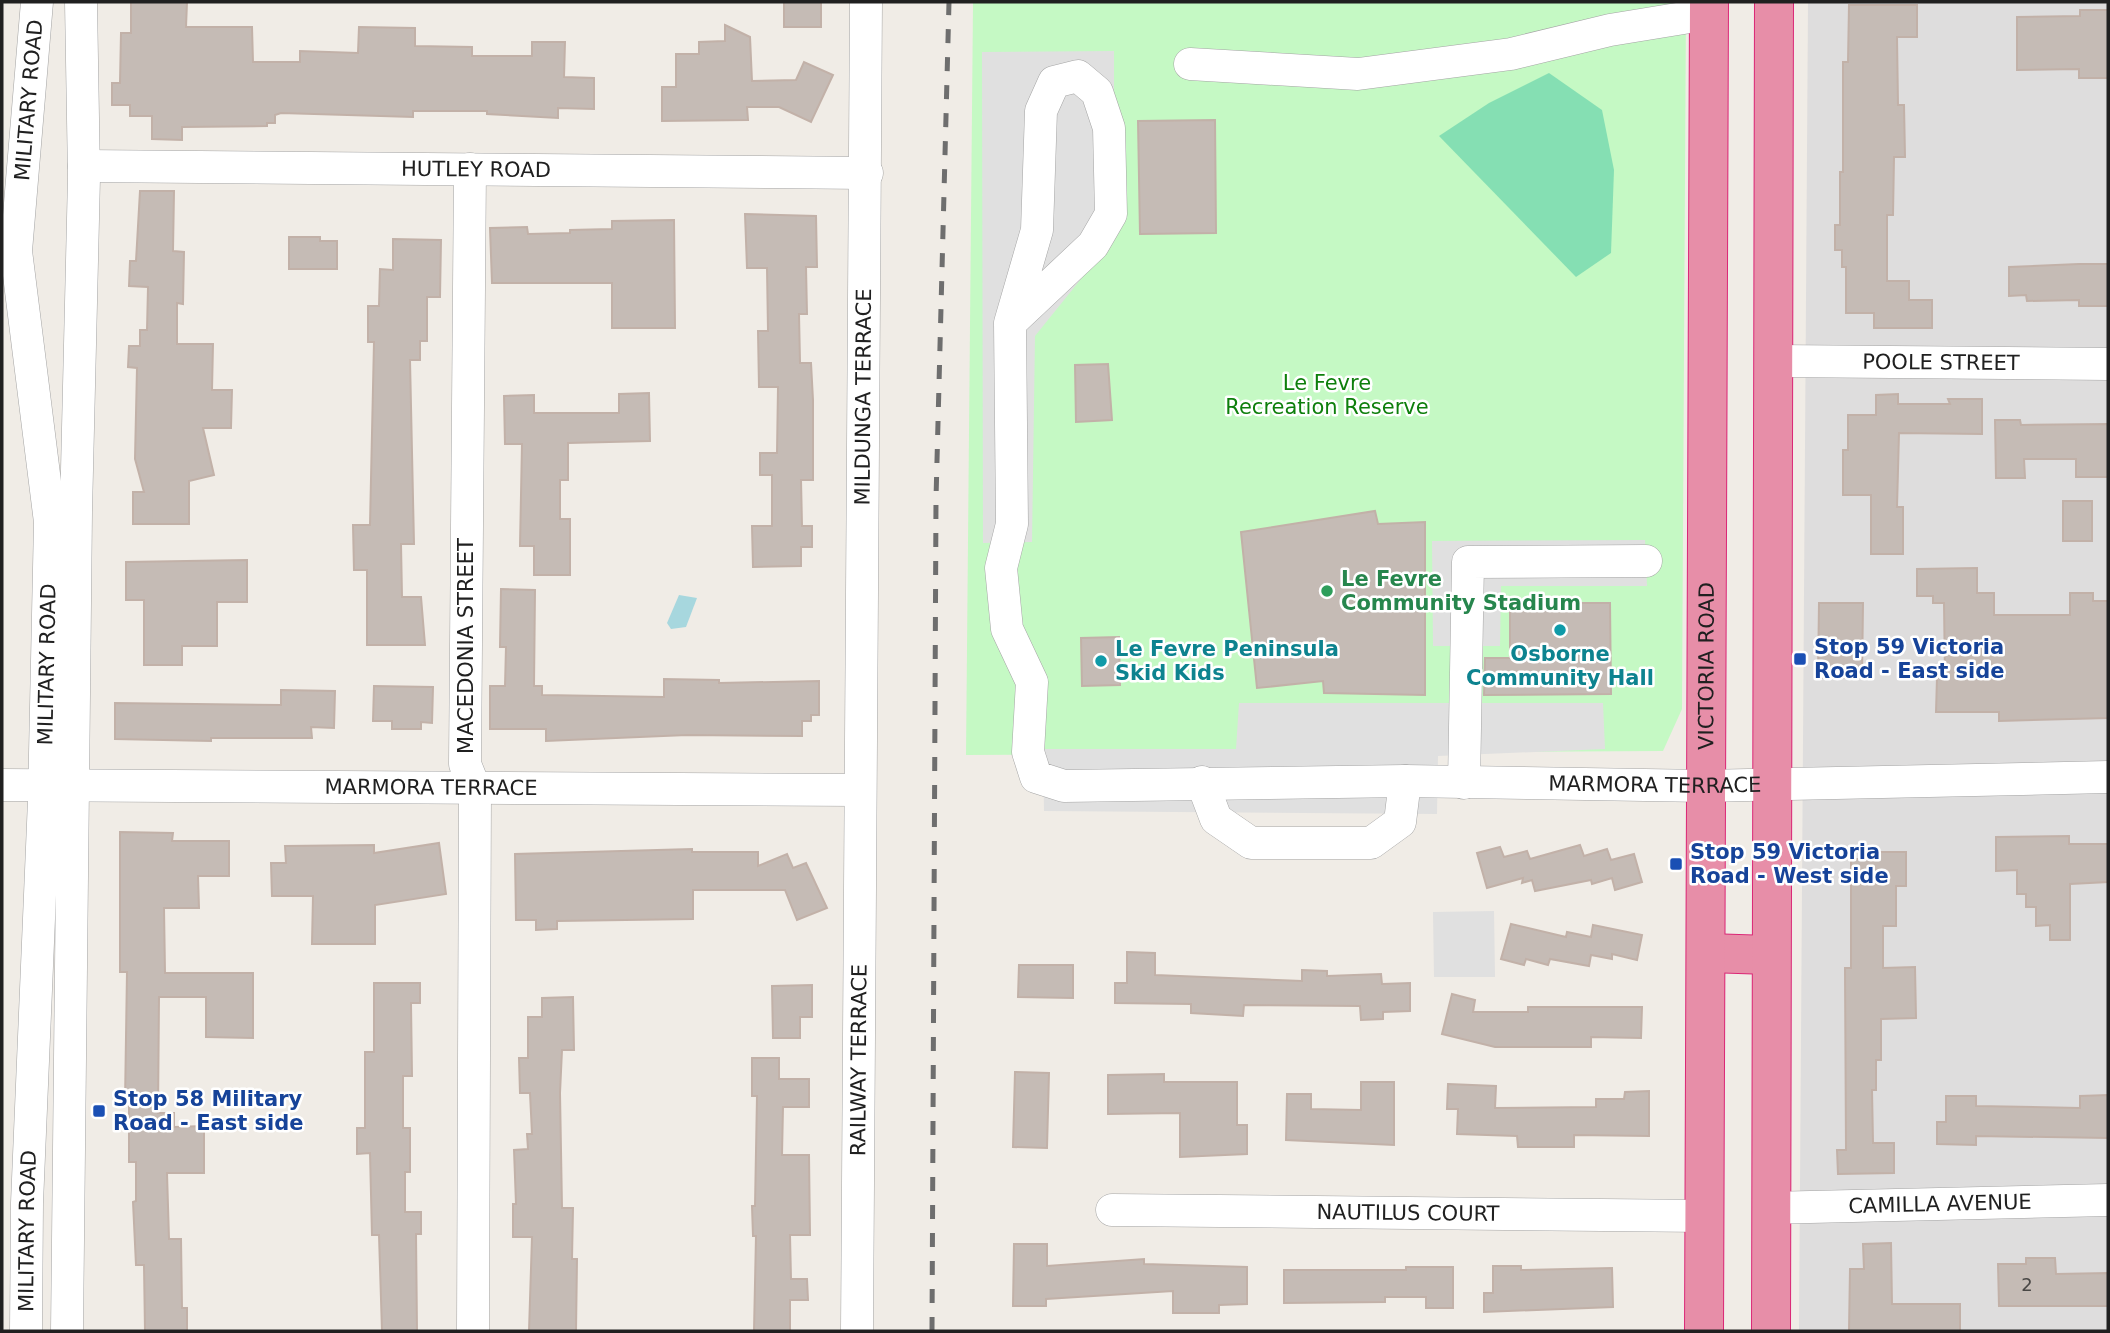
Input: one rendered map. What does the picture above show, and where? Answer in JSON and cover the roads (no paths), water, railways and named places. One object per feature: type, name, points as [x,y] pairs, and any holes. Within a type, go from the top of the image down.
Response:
[{"type":"highway","points":[[1771,1331],[1774,2]]},
{"type":"highway","name":"VICTORIA ROAD","points":[[1704,1331],[1709,8]]},
{"type":"highway","points":[[1707,953],[1770,955]]},
{"type":"street","name":"MILITARY ROAD","points":[[37,2],[16,251],[50,522],[59,786],[67,1331]]},
{"type":"street","name":"MILITARY ROAD","points":[[26,1331],[14,1203],[59,786],[84,166],[81,2]]},
{"type":"street","name":"MILDUNGA TERRACE","points":[[860,790],[867,173],[866,2]]},
{"type":"street","points":[[1190,64],[1358,74],[1511,54],[1709,8]]},
{"type":"street","points":[[1077,76],[1097,92],[1110,128],[1111,214],[1093,245],[1010,323],[1037,230],[1041,111],[1054,82],[1077,76]]},
{"type":"street","name":"HUTLEY ROAD","points":[[84,166],[867,173]]},
{"type":"street","name":"MACEDONIA STREET","points":[[470,169],[465,764],[475,789],[473,1331]]},
{"type":"street","name":"MARMORA TERRACE","points":[[1010,323],[1012,524],[1001,568],[1007,629],[1032,682],[1028,752],[1036,778],[1064,786],[1405,781],[1705,786],[2108,777]]},
{"type":"street","name":"POOLE STREET","points":[[1773,361],[2108,364]]},
{"type":"street","points":[[1464,783],[1468,562],[1646,561]]},
{"type":"street","points":[[1202,782],[1216,819],[1251,843],[1371,843],[1400,822],[1405,781]]},
{"type":"street","name":"MARMORA TERRACE","points":[[2,785],[860,790]]},
{"type":"street","name":"RAILWAY TERRACE","points":[[857,1331],[860,790]]},
{"type":"street","name":"CAMILLA AVENUE","points":[[1770,1208],[2108,1200]]},
{"type":"street","name":"NAUTILUS COURT","points":[[1112,1210],[1705,1216]]},
{"type":"water","points":[[679,595],[697,598],[686,627],[671,629],[667,623]]},
{"type":"railway","points":[[932,1331],[936,499],[949,2]]},
{"type":"place","name":"Le Fevre Community Stadium","points":[[1327,591]]},
{"type":"place","name":"Osborne Community Hall","points":[[1560,630]]},
{"type":"place","name":"Stop 59 Victoria Road - East side","points":[[1800,659]]},
{"type":"place","name":"Le Fevre Peninsula Skid Kids","points":[[1101,661]]},
{"type":"place","name":"Stop 59 Victoria Road - West side","points":[[1676,864]]},
{"type":"place","name":"Stop 58 Military Road - East side","points":[[99,1111]]},
{"type":"park label","name":"Le Fevre Recreation Reserve","points":[[1327,395]]}]
